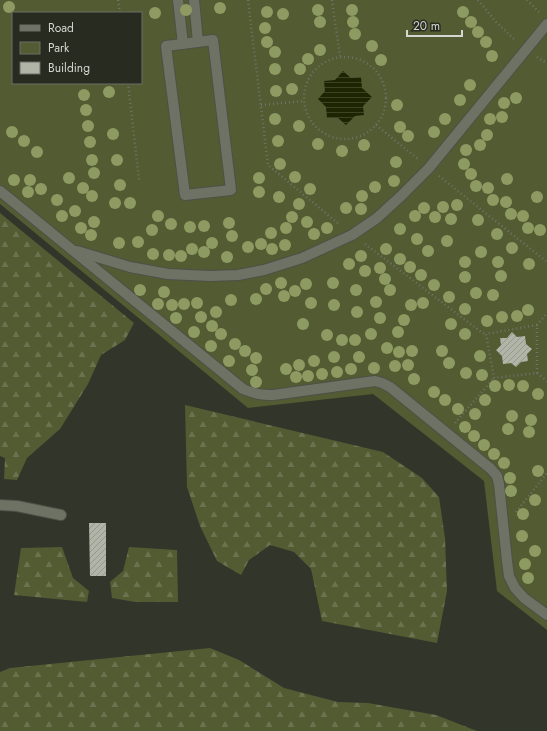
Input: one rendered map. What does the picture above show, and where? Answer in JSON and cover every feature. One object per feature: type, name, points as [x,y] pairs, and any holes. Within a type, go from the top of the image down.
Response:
[{"type":"street","points":[[178,0],[183,44]]},
{"type":"street","points":[[194,0],[198,42]]},
{"type":"street","points":[[72,249],[130,267],[168,274],[210,276],[238,275],[264,270],[302,258],[352,235],[377,218],[429,168],[547,24]]},
{"type":"street","points":[[212,40],[231,190],[185,195],[166,46],[183,44],[212,40]]},
{"type":"street","points":[[0,191],[243,389],[253,394],[262,395],[375,381],[382,382],[390,387],[491,469],[497,476],[509,576],[515,588],[524,598],[547,615]]},
{"type":"street","points":[[0,505],[18,506],[61,515]]},
{"type":"path","points":[[118,0],[120,12]]},
{"type":"path","points":[[248,0],[268,165],[352,235],[481,332],[486,334],[537,325],[547,313]]},
{"type":"path","points":[[332,0],[340,56]]},
{"type":"path","points":[[478,0],[497,23],[517,42],[547,63]]},
{"type":"path","points":[[527,0],[541,13]]},
{"type":"path","points":[[340,56],[357,58],[372,66],[379,74],[384,84],[386,94],[386,106],[376,125],[368,132],[358,137],[348,139],[327,135],[318,129],[311,121],[306,111],[304,101],[308,80],[313,71],[330,59],[340,56]]},
{"type":"path","points":[[128,84],[139,180]]},
{"type":"path","points":[[261,105],[304,101]]},
{"type":"path","points":[[376,125],[547,262]]},
{"type":"path","points":[[537,325],[538,373],[547,381]]},
{"type":"path","points":[[486,334],[494,378]]},
{"type":"path","points":[[447,433],[494,378],[538,373]]},
{"type":"path","points":[[503,517],[514,514],[547,473]]},
{"type":"green space","points":[[0,0],[547,0],[547,630],[497,591],[484,481],[373,394],[248,408],[0,204]]},
{"type":"green space","points":[[0,213],[134,323],[125,340],[101,355],[88,384],[60,429],[27,458],[17,480],[4,479],[5,458],[0,456]]},
{"type":"green space","points":[[185,405],[383,452],[422,478],[439,497],[445,538],[447,591],[437,643],[322,621],[311,569],[294,552],[270,545],[249,560],[241,575],[217,561],[200,526],[187,487]]},
{"type":"green space","points":[[62,547],[73,578],[89,591],[87,602],[14,595],[21,548]]},
{"type":"green space","points":[[129,547],[177,550],[178,602],[135,602],[112,598],[110,582],[123,571]]},
{"type":"green space","points":[[210,648],[239,660],[284,688],[338,702],[368,703],[436,715],[477,731],[0,731],[0,672],[10,668]]},
{"type":"shaded area","points":[[343,71],[351,78],[361,77],[362,88],[372,97],[363,106],[364,115],[355,116],[346,125],[338,118],[327,118],[326,107],[318,99],[325,91],[324,81],[335,80]]},
{"type":"building","points":[[512,332],[517,337],[525,336],[526,344],[532,349],[527,354],[528,361],[521,362],[516,367],[511,363],[503,364],[502,356],[496,350],[501,345],[500,338],[507,338]]},
{"type":"building","points":[[89,523],[106,523],[106,576],[90,576]]}]
